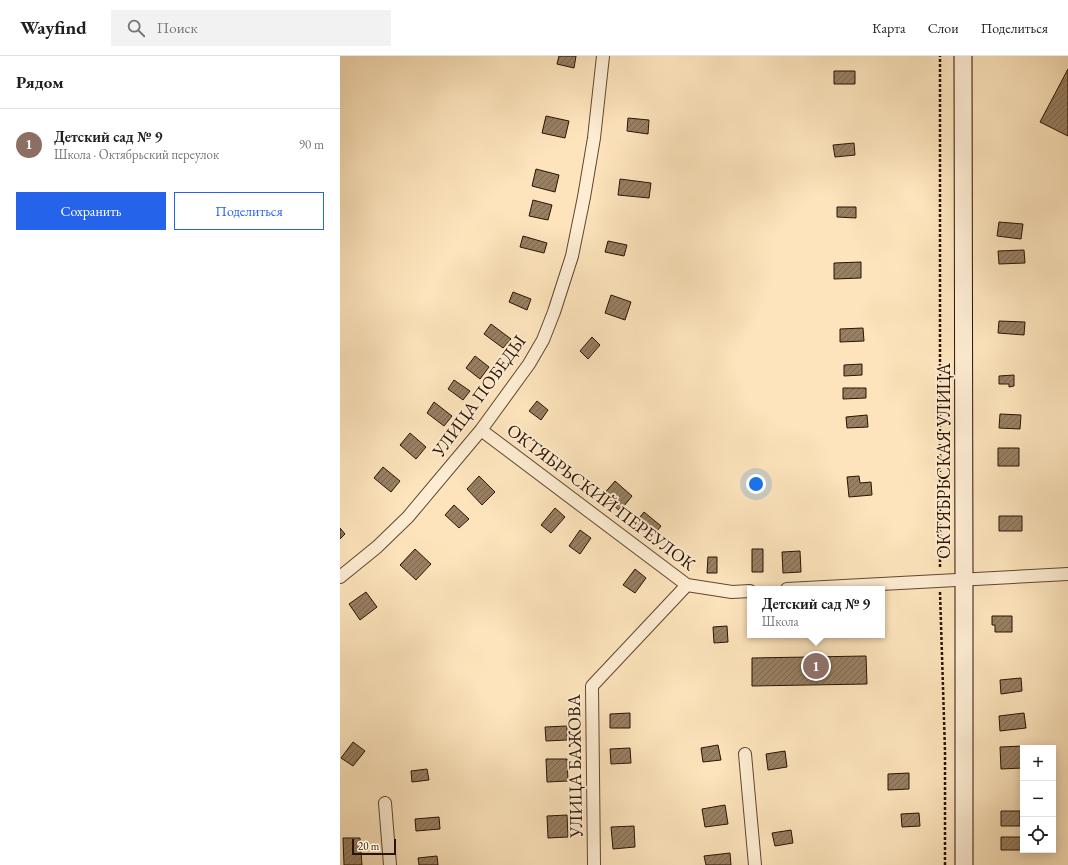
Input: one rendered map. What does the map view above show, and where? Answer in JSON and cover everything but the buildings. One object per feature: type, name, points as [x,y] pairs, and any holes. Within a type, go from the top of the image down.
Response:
[{"type":"main road","name":"ОКТЯБРЬСКАЯ УЛИЦА","points":[[963,56],[964,865]]},
{"type":"street","name":"УЛИЦА ПОБЕДЫ","points":[[340,577],[377,547],[408,517],[481,430],[529,364],[543,340],[554,312],[572,256],[594,138],[603,56]]},
{"type":"street","name":"ОКТЯБРЬСКИЙ ПЕРЕУЛОК","points":[[481,430],[687,585],[732,592],[747,591]]},
{"type":"street","points":[[844,586],[1068,574]]},
{"type":"street","name":"УЛИЦА БАЖОВА","points":[[594,865],[592,686],[687,585]]},
{"type":"street","points":[[745,754],[755,865]]},
{"type":"street","points":[[385,803],[390,865]]},
{"type":"path","points":[[940,56],[940,581],[944,751],[944,865]]},
{"type":"place","name":"Детский сад № 9","points":[[816,666]]}]
